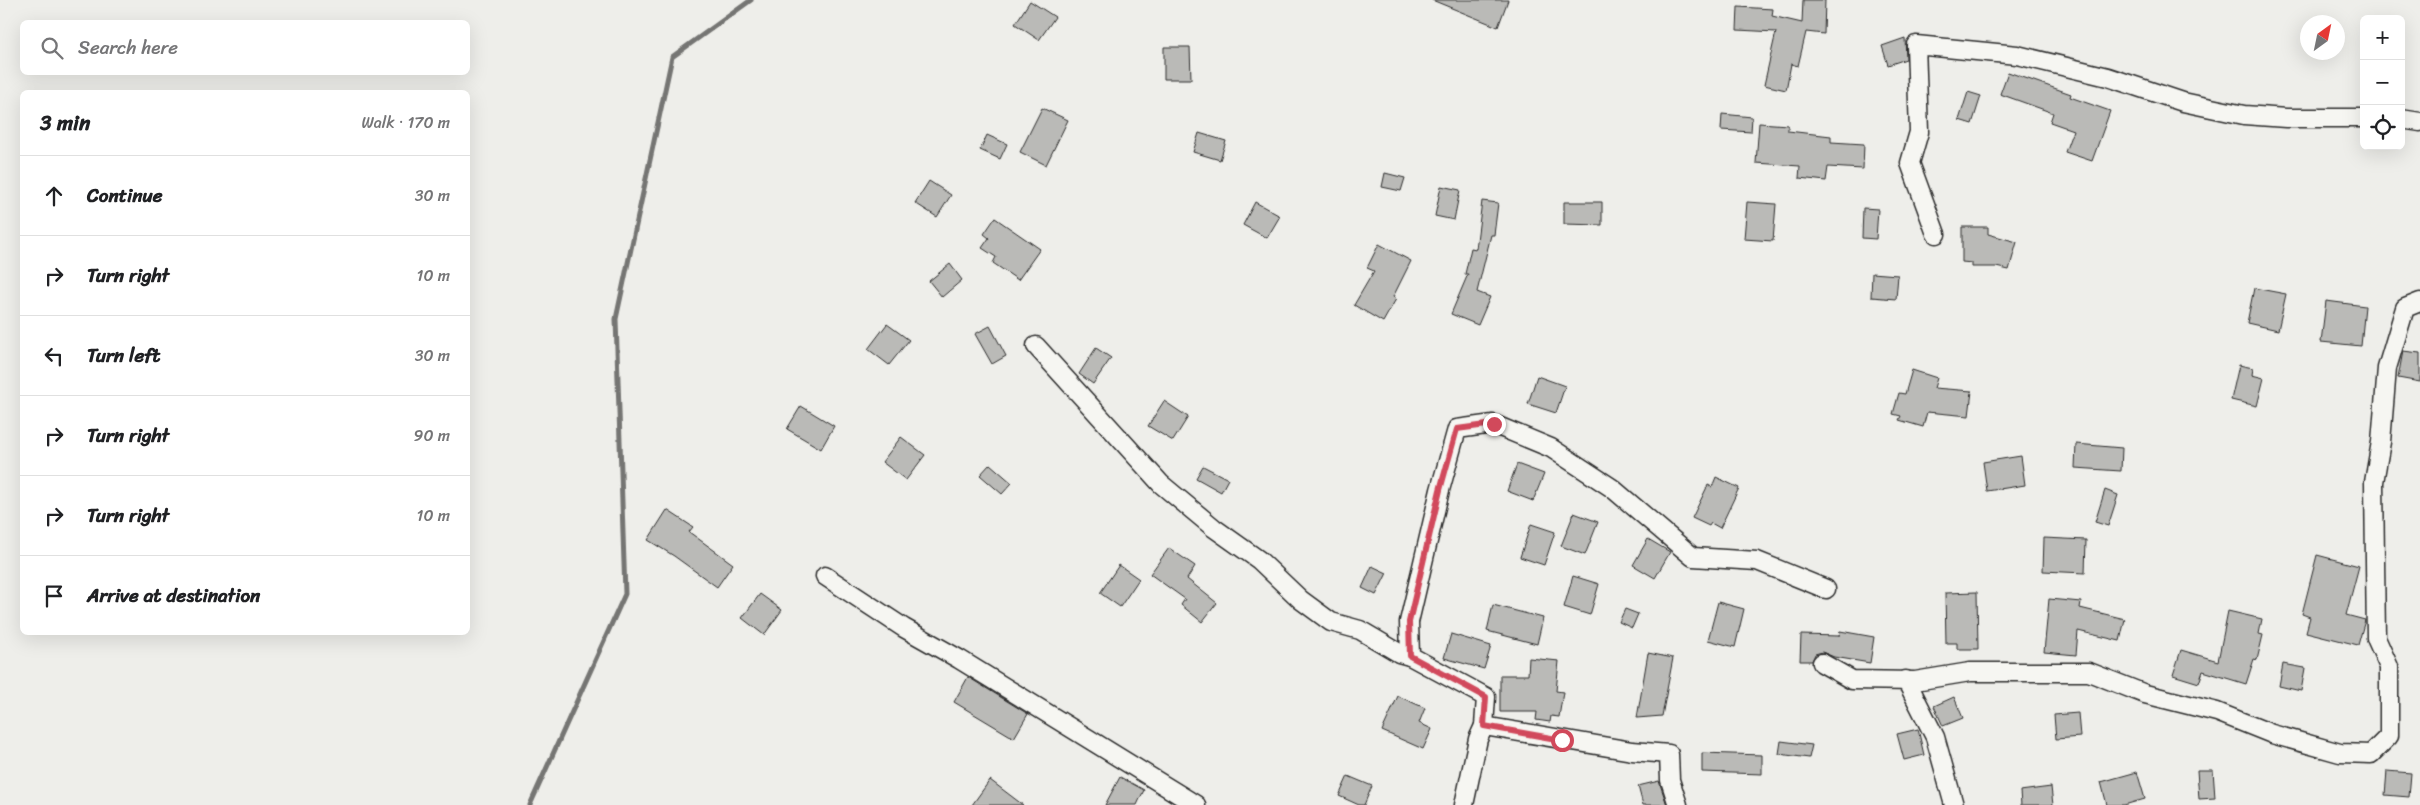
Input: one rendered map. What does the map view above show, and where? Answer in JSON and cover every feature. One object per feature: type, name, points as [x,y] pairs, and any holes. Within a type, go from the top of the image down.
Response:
[{"type":"street","points":[[1936,234],[1910,163],[1919,132],[1916,45],[2017,55],[2108,77],[2183,102],[2244,115],[2286,118],[2360,118]]},
{"type":"street","points":[[2405,120],[2420,122]]},
{"type":"street","points":[[1822,664],[1852,680],[1906,680],[1970,672],[2089,672],[2145,694],[2216,712],[2272,734],[2340,753],[2372,754],[2389,736],[2388,667],[2376,638],[2374,482],[2381,442],[2387,368],[2405,308],[2420,302]]},
{"type":"street","points":[[1036,346],[1161,484],[1214,528],[1259,560],[1301,600],[1331,622],[1360,630],[1399,653],[1410,656],[1486,697],[1484,726],[1478,738],[1464,805]]},
{"type":"street","points":[[1410,656],[1409,622],[1440,490],[1457,429],[1494,424],[1551,448],[1612,488],[1692,557],[1757,561],[1826,589]]},
{"type":"street","points":[[825,576],[904,628],[959,659],[1196,805]]},
{"type":"street","points":[[1906,680],[1935,737],[1954,805]]},
{"type":"street","points":[[1484,726],[1632,751],[1669,754],[1670,780],[1678,805]]},
{"type":"building","points":[[1432,0],[1508,0],[1498,27]]},
{"type":"building","points":[[1803,0],[1825,0],[1824,34],[1806,32],[1798,66],[1791,64],[1786,90],[1764,85],[1776,32],[1737,30],[1738,7],[1773,9],[1772,16],[1802,23]]},
{"type":"building","points":[[1030,1],[1055,17],[1039,40],[1015,24]]},
{"type":"building","points":[[1905,38],[1906,59],[1888,65],[1882,46]]},
{"type":"building","points":[[1164,47],[1190,47],[1191,79],[1164,79]]},
{"type":"building","points":[[2008,72],[2071,94],[2070,97],[2110,111],[2092,161],[2065,152],[2073,130],[2050,122],[2053,113],[2000,94]]},
{"type":"building","points":[[1968,92],[1981,96],[1972,124],[1959,120]]},
{"type":"building","points":[[1042,108],[1068,120],[1046,165],[1020,152]]},
{"type":"building","points":[[1722,114],[1752,117],[1751,132],[1721,130]]},
{"type":"building","points":[[1759,123],[1788,125],[1788,131],[1831,136],[1831,142],[1864,144],[1863,169],[1828,167],[1826,181],[1799,178],[1800,166],[1756,163]]},
{"type":"building","points":[[1199,133],[1226,141],[1220,160],[1193,152]]},
{"type":"building","points":[[987,135],[1007,144],[1000,159],[980,150]]},
{"type":"building","points":[[1385,173],[1405,178],[1401,191],[1382,187]]},
{"type":"building","points":[[929,181],[951,195],[937,217],[915,203]]},
{"type":"building","points":[[1441,186],[1460,190],[1454,220],[1435,216]]},
{"type":"building","points":[[1482,201],[1498,203],[1494,235],[1491,235],[1477,292],[1490,297],[1478,325],[1451,314],[1468,274],[1465,274],[1471,248],[1476,249]]},
{"type":"building","points":[[1255,202],[1280,216],[1267,238],[1243,225]]},
{"type":"building","points":[[1564,202],[1602,202],[1602,225],[1564,224]]},
{"type":"building","points":[[1747,202],[1776,204],[1773,241],[1744,239]]},
{"type":"building","points":[[1863,208],[1878,209],[1876,239],[1862,238]]},
{"type":"building","points":[[995,218],[1040,249],[1018,280],[993,263],[996,257],[982,248],[989,238],[984,234]]},
{"type":"building","points":[[1962,227],[1988,227],[1988,234],[2017,242],[2009,270],[1996,267],[1972,267],[1972,263],[1962,262]]},
{"type":"building","points":[[1379,244],[1411,261],[1393,297],[1396,299],[1383,322],[1354,305],[1374,271],[1367,268]]},
{"type":"building","points":[[950,264],[962,280],[942,297],[929,281]]},
{"type":"building","points":[[1872,273],[1898,275],[1896,299],[1871,297]]},
{"type":"building","points":[[2254,288],[2286,294],[2278,330],[2247,323]]},
{"type":"building","points":[[2326,301],[2365,306],[2361,346],[2321,342]]},
{"type":"building","points":[[887,324],[909,340],[889,365],[868,349]]},
{"type":"building","points":[[990,326],[1006,356],[992,364],[975,334]]},
{"type":"building","points":[[1096,348],[1111,358],[1093,384],[1079,374]]},
{"type":"building","points":[[2403,351],[2420,353],[2420,382],[2398,378]]},
{"type":"building","points":[[2239,365],[2253,368],[2252,375],[2264,378],[2257,406],[2231,400]]},
{"type":"building","points":[[1912,370],[1937,378],[1934,388],[1972,391],[1969,416],[1927,412],[1923,427],[1899,420],[1901,416],[1893,414],[1899,393],[1905,394]]},
{"type":"building","points":[[1537,376],[1565,386],[1556,413],[1528,404]]},
{"type":"building","points":[[1164,401],[1188,417],[1173,441],[1148,426]]},
{"type":"building","points":[[801,406],[834,426],[821,449],[787,429]]},
{"type":"building","points":[[901,437],[925,455],[906,480],[882,462]]},
{"type":"building","points":[[2076,444],[2122,448],[2121,471],[2075,468]]},
{"type":"building","points":[[2021,456],[2025,485],[1987,491],[1983,462]]},
{"type":"building","points":[[990,464],[1012,483],[1002,494],[980,475]]},
{"type":"building","points":[[1517,464],[1544,474],[1533,501],[1507,491]]},
{"type":"building","points":[[1203,466],[1228,479],[1221,492],[1196,478]]},
{"type":"building","points":[[1716,477],[1739,488],[1720,528],[1711,523],[1709,526],[1692,518],[1708,485],[1712,487]]},
{"type":"building","points":[[2105,490],[2118,495],[2108,526],[2095,522]]},
{"type":"building","points":[[667,510],[693,527],[689,532],[733,564],[717,587],[648,540]]},
{"type":"building","points":[[1574,513],[1598,522],[1585,555],[1561,546]]},
{"type":"building","points":[[1531,524],[1555,532],[1544,565],[1520,557]]},
{"type":"building","points":[[2044,538],[2086,540],[2085,573],[2043,571]]},
{"type":"building","points":[[1648,539],[1670,552],[1655,578],[1633,565]]},
{"type":"building","points":[[1169,548],[1195,566],[1187,579],[1217,603],[1202,622],[1181,605],[1185,599],[1150,574]]},
{"type":"building","points":[[2317,555],[2359,566],[2346,615],[2365,620],[2358,645],[2306,632],[2310,617],[2302,614]]},
{"type":"building","points":[[1119,565],[1139,579],[1120,607],[1100,593]]},
{"type":"building","points":[[1372,566],[1387,573],[1376,595],[1362,588]]},
{"type":"building","points":[[1573,576],[1599,584],[1590,615],[1564,607]]},
{"type":"building","points":[[1977,592],[1978,649],[1957,649],[1957,643],[1946,643],[1945,593]]},
{"type":"building","points":[[760,594],[782,610],[764,635],[742,618]]},
{"type":"building","points":[[2049,599],[2081,602],[2080,608],[2125,619],[2120,641],[2078,631],[2076,655],[2044,652]]},
{"type":"building","points":[[1718,602],[1744,609],[1735,647],[1708,640]]},
{"type":"building","points":[[1493,605],[1543,618],[1537,644],[1487,631]]},
{"type":"building","points":[[1625,609],[1638,614],[1632,628],[1619,622]]},
{"type":"building","points":[[2228,611],[2262,619],[2259,634],[2263,635],[2257,660],[2254,659],[2246,684],[2203,671],[2199,683],[2173,675],[2181,650],[2218,661]]},
{"type":"building","points":[[1840,631],[1874,637],[1870,663],[1834,657],[1822,652],[1815,654],[1812,661],[1800,661],[1801,635],[1839,636]]},
{"type":"building","points":[[1451,634],[1491,646],[1484,669],[1444,658]]},
{"type":"building","points":[[1648,653],[1673,658],[1662,716],[1637,718]]},
{"type":"building","points":[[1529,658],[1559,661],[1556,691],[1563,692],[1559,717],[1551,716],[1550,722],[1536,720],[1537,712],[1500,712],[1500,675],[1528,675]]},
{"type":"building","points":[[2283,664],[2305,668],[2301,691],[2279,686]]},
{"type":"building","points":[[968,677],[1028,714],[1014,738],[954,702]]},
{"type":"building","points":[[1398,696],[1425,708],[1419,723],[1432,729],[1423,749],[1382,731]]},
{"type":"building","points":[[1954,697],[1963,718],[1943,726],[1934,706]]},
{"type":"building","points":[[2078,713],[2080,737],[2056,739],[2054,715]]},
{"type":"building","points":[[1918,729],[1924,755],[1904,760],[1897,734]]},
{"type":"building","points":[[1781,741],[1812,745],[1809,758],[1779,754]]},
{"type":"building","points":[[1702,753],[1762,755],[1762,774],[1702,772]]},
{"type":"building","points":[[2197,770],[2213,770],[2215,798],[2199,799]]},
{"type":"building","points":[[2387,771],[2411,773],[2409,797],[2385,795]]},
{"type":"building","points":[[2137,772],[2145,799],[2124,805],[2107,805],[2101,782]]},
{"type":"building","points":[[1348,776],[1372,786],[1364,805],[1359,805],[1339,796]]},
{"type":"building","points":[[1120,777],[1144,790],[1137,805],[1105,805]]},
{"type":"building","points":[[990,780],[1023,805],[972,805]]},
{"type":"building","points":[[1659,781],[1667,805],[1643,805],[1638,786]]},
{"type":"building","points":[[2051,787],[2053,805],[2021,805],[2020,791]]},
{"type":"waterway","points":[[530,805],[625,594],[616,319],[672,57],[751,0]]},
{"type":"route","points":[[1494,424],[1457,429],[1440,490],[1409,622],[1410,656],[1486,697],[1484,726],[1562,740]]}]
